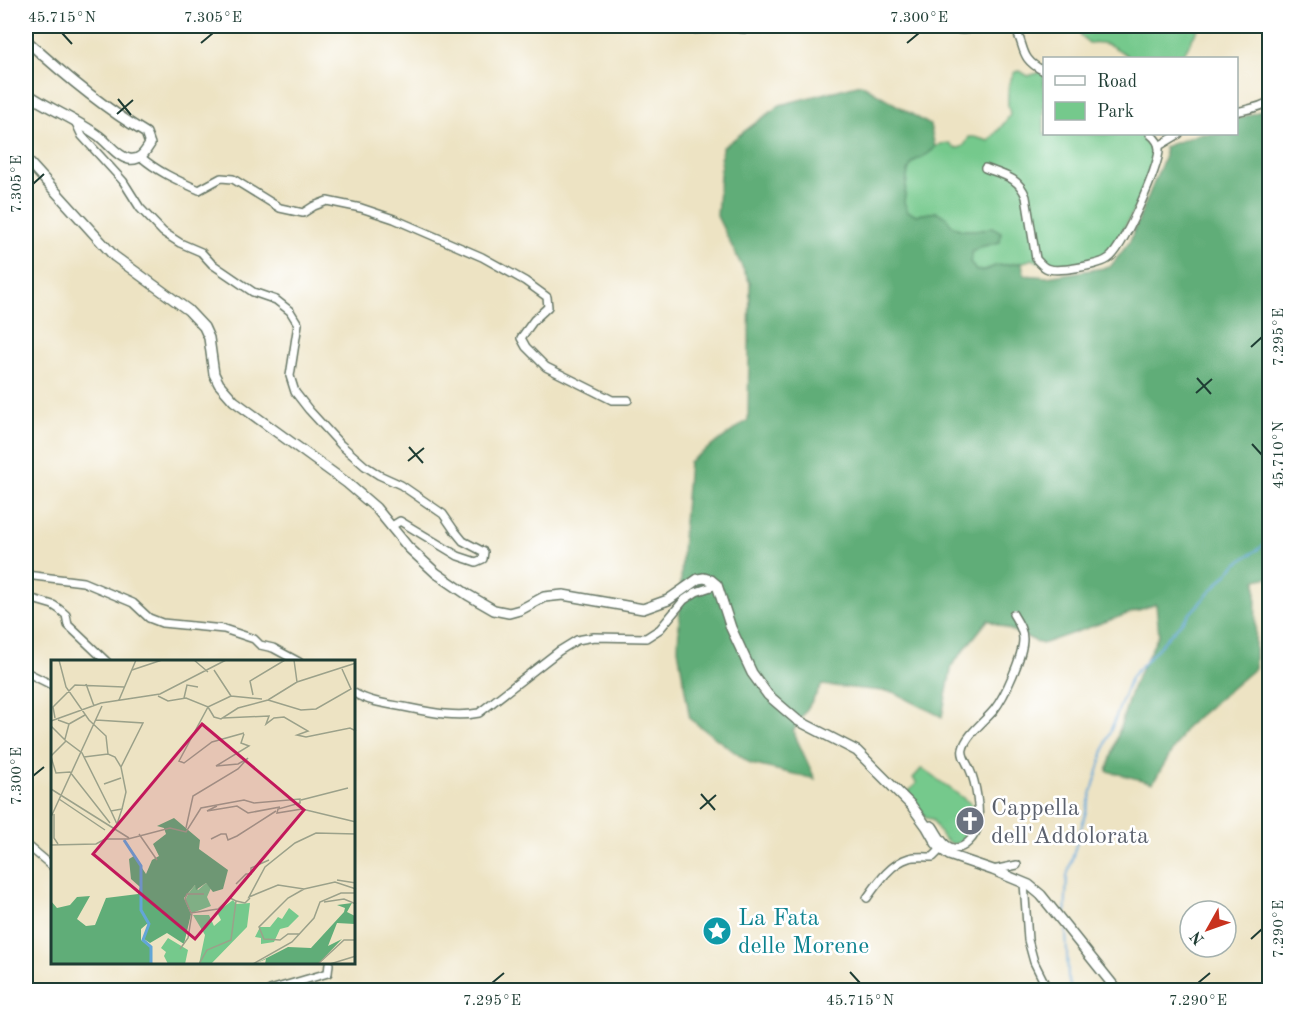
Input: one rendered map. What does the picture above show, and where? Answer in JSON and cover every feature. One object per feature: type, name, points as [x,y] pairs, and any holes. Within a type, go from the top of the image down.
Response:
[{"type":"street","points":[[664,26],[687,30],[731,27],[770,28]]},
{"type":"street","points":[[950,26],[956,30],[968,30],[982,26]]},
{"type":"street","points":[[1013,26],[1028,60],[1043,70]]},
{"type":"street","points":[[26,40],[99,102],[146,133],[150,144],[141,157],[131,160],[122,157],[98,135],[26,93]]},
{"type":"street","points":[[1238,112],[1267,104],[1269,101]]},
{"type":"street","points":[[75,121],[82,136],[123,181],[140,208],[163,232],[180,243],[201,252],[212,264],[253,292],[276,300],[290,311],[298,324],[290,376],[295,392],[309,410],[341,445],[365,466],[401,485],[443,514],[463,541],[484,552],[483,559],[476,562],[458,556],[400,521],[392,526]]},
{"type":"street","points":[[985,168],[1009,177],[1023,189],[1036,259],[1048,269],[1065,270],[1107,260],[1115,252],[1136,214],[1154,172],[1160,151],[1151,135]]},
{"type":"street","points":[[1159,146],[1177,135]]},
{"type":"street","points":[[141,157],[178,181],[200,190],[221,178],[233,179],[280,208],[303,213],[327,201],[361,208],[394,219],[482,257],[525,281],[547,297],[548,306],[521,338],[526,347],[546,367],[612,400],[628,400]]},
{"type":"street","points":[[26,159],[114,256],[188,310],[204,327],[209,338],[214,375],[234,400],[347,483],[376,508],[408,547],[436,573],[494,610],[509,613],[520,610],[544,597],[563,595],[643,609],[668,600],[698,579],[711,580],[717,585],[730,628],[753,673],[768,695],[797,720],[857,752],[911,805],[941,849],[955,858],[1029,885],[1041,895],[1117,990]]},
{"type":"street","points":[[26,575],[82,582],[134,603],[149,618],[162,623],[224,629],[254,639],[260,645],[273,648],[294,660]]},
{"type":"street","points":[[356,694],[376,702],[442,714],[479,713],[559,651],[577,640],[594,636],[646,638],[660,629],[684,600],[696,592],[717,585]]},
{"type":"street","points":[[26,597],[59,609],[66,615],[68,625],[104,660]]},
{"type":"street","points":[[927,827],[933,826],[942,841],[954,848],[969,841],[976,831],[978,823],[974,778],[962,753],[963,747],[995,709],[1018,662],[1023,638],[1013,614]]},
{"type":"street","points":[[26,672],[51,684]]},
{"type":"street","points":[[26,844],[51,865]]},
{"type":"street","points":[[867,898],[887,872],[909,857],[933,857],[941,849]]},
{"type":"street","points":[[993,870],[1017,865]]},
{"type":"street","points":[[1024,883],[1029,940],[1034,962],[1048,990]]},
{"type":"street","points":[[270,990],[328,973],[329,965]]},
{"type":"green space","points":[[1078,26],[1200,26],[1182,57],[1126,57],[1127,55],[1109,45],[1089,43],[1081,36]]},
{"type":"green space","points":[[1020,71],[1028,76],[1043,73],[1043,135],[1147,135],[1154,159],[1137,205],[1115,248],[1108,255],[1062,267],[1050,266],[1032,259],[976,271],[970,262],[972,252],[980,247],[1000,242],[992,227],[983,230],[962,230],[952,226],[946,217],[937,212],[917,215],[907,211],[904,202],[910,166],[940,144],[950,143],[954,148],[960,148],[969,137],[989,141],[1010,114],[1008,97],[1010,83],[1015,72]]},
{"type":"green space","points":[[861,84],[930,125],[935,147],[928,154],[914,161],[908,170],[904,202],[907,211],[917,215],[937,212],[946,217],[952,226],[962,230],[983,230],[992,227],[1001,232],[1000,242],[980,247],[972,252],[970,262],[976,271],[1022,263],[1024,275],[1047,277],[1110,267],[1129,243],[1165,156],[1164,147],[1196,135],[1238,135],[1238,119],[1269,108],[1270,577],[1256,580],[1255,668],[1187,726],[1153,783],[1107,771],[1132,688],[1159,634],[1156,604],[1042,644],[988,620],[952,665],[942,717],[893,692],[822,685],[793,731],[815,779],[751,764],[690,719],[678,649],[689,462],[748,420],[750,283],[717,216],[722,148],[780,105]]},
{"type":"green space","points":[[922,768],[974,806],[973,813],[962,814],[961,826],[973,830],[964,841],[954,844],[945,840],[932,819],[926,818],[907,793],[917,783],[913,778]]},
{"type":"waterway","points":[[1065,919],[1067,876],[1107,740],[1131,677],[1235,565],[1270,541]]},
{"type":"waterway","points":[[1066,931],[1068,977],[1071,990]]},
{"type":"place","name":"Cappella dell'Addolorata","points":[[970,821]]},
{"type":"place","name":"La Fata delle Morene","points":[[717,931]]}]
